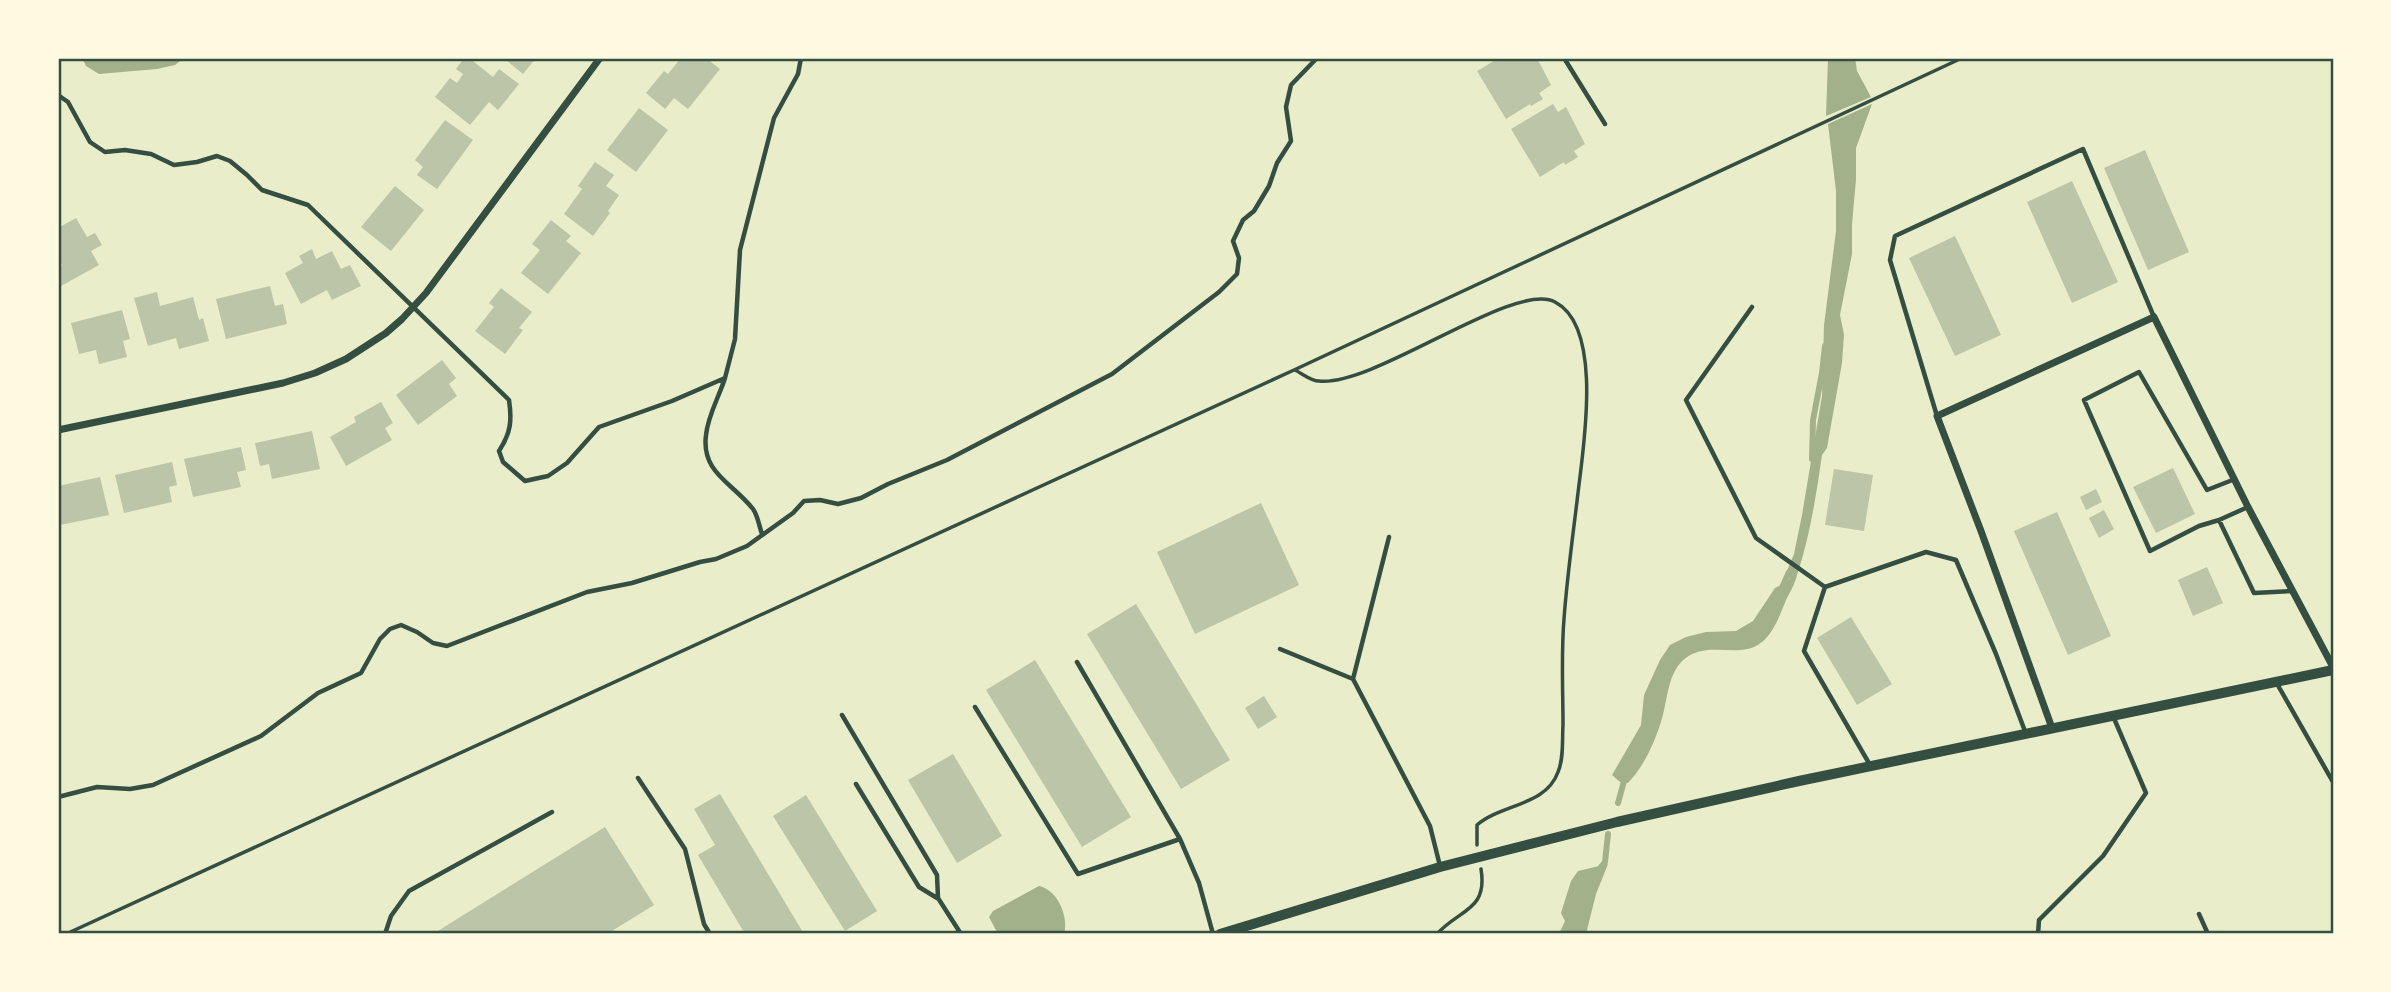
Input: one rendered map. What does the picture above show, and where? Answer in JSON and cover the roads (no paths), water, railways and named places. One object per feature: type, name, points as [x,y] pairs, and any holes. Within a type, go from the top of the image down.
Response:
[{"type":"street","points":[[58,430],[283,383],[315,373],[345,359],[386,333],[426,293],[600,58]]},
{"type":"street","points":[[1220,934],[1440,867],[1617,822],[2333,668],[2154,317],[1937,416],[2052,728]]},
{"type":"lane","points":[[762,534],[755,512],[735,489],[719,476],[707,459],[706,435],[735,338],[740,250],[774,118],[798,74],[802,58]]},
{"type":"lane","points":[[58,797],[97,787],[130,789],[153,785],[261,736],[318,693],[361,673],[380,639],[390,628],[401,625],[433,643],[447,646],[587,592],[632,583],[716,559],[747,546],[793,513],[804,501],[820,500],[838,504],[861,498],[947,460],[1112,374],[1219,292],[1237,274],[1238,258],[1233,241],[1243,220],[1254,211],[1264,194],[1277,163],[1291,141],[1286,107],[1291,85],[1317,58]]},
{"type":"lane","points":[[1564,58],[1605,124]]},
{"type":"lane","points":[[58,95],[68,103],[90,142],[105,152],[125,150],[152,154],[174,165],[217,156],[230,161],[262,190],[308,205],[509,400],[512,418],[508,437],[499,451],[503,462],[525,481],[548,476],[567,463],[599,427],[672,401],[725,378]]},
{"type":"lane","points":[[1937,416],[1890,260],[1895,236],[2083,149],[2154,317]]},
{"type":"lane","points":[[1752,307],[1686,400],[1756,538],[1825,587]]},
{"type":"lane","points":[[2235,479],[2207,490],[2139,372],[2084,400],[2150,551],[2199,526],[2249,507]]},
{"type":"lane","points":[[2218,520],[2254,593],[2294,591]]},
{"type":"lane","points":[[1353,679],[1389,537]]},
{"type":"lane","points":[[1825,587],[1926,552],[1956,560],[1996,654],[2026,735]]},
{"type":"lane","points":[[1825,587],[1804,651],[1871,767]]},
{"type":"lane","points":[[1280,649],[1353,679],[1430,826],[1440,867]]},
{"type":"lane","points":[[1077,662],[1180,839],[1199,883],[1213,934]]},
{"type":"lane","points":[[2276,681],[2333,782]]},
{"type":"lane","points":[[975,707],[1078,874],[1180,839]]},
{"type":"lane","points":[[842,715],[937,875],[938,898]]},
{"type":"lane","points":[[2038,934],[2039,920],[2103,856],[2146,793],[2113,715]]},
{"type":"lane","points":[[638,778],[685,849],[704,924],[710,934]]},
{"type":"lane","points":[[856,784],[919,887],[938,898],[961,934]]},
{"type":"lane","points":[[385,934],[391,916],[409,891],[552,812]]},
{"type":"lane","points":[[2199,914],[2208,934]]},
{"type":"waterway","points":[[1812,459],[1813,420],[1825,346]]},
{"type":"waterway","points":[[1781,590],[1789,572]]},
{"type":"waterway","points":[[1618,803],[1626,774]]},
{"type":"waterway","points":[[1597,872],[1605,862],[1608,834]]}]
